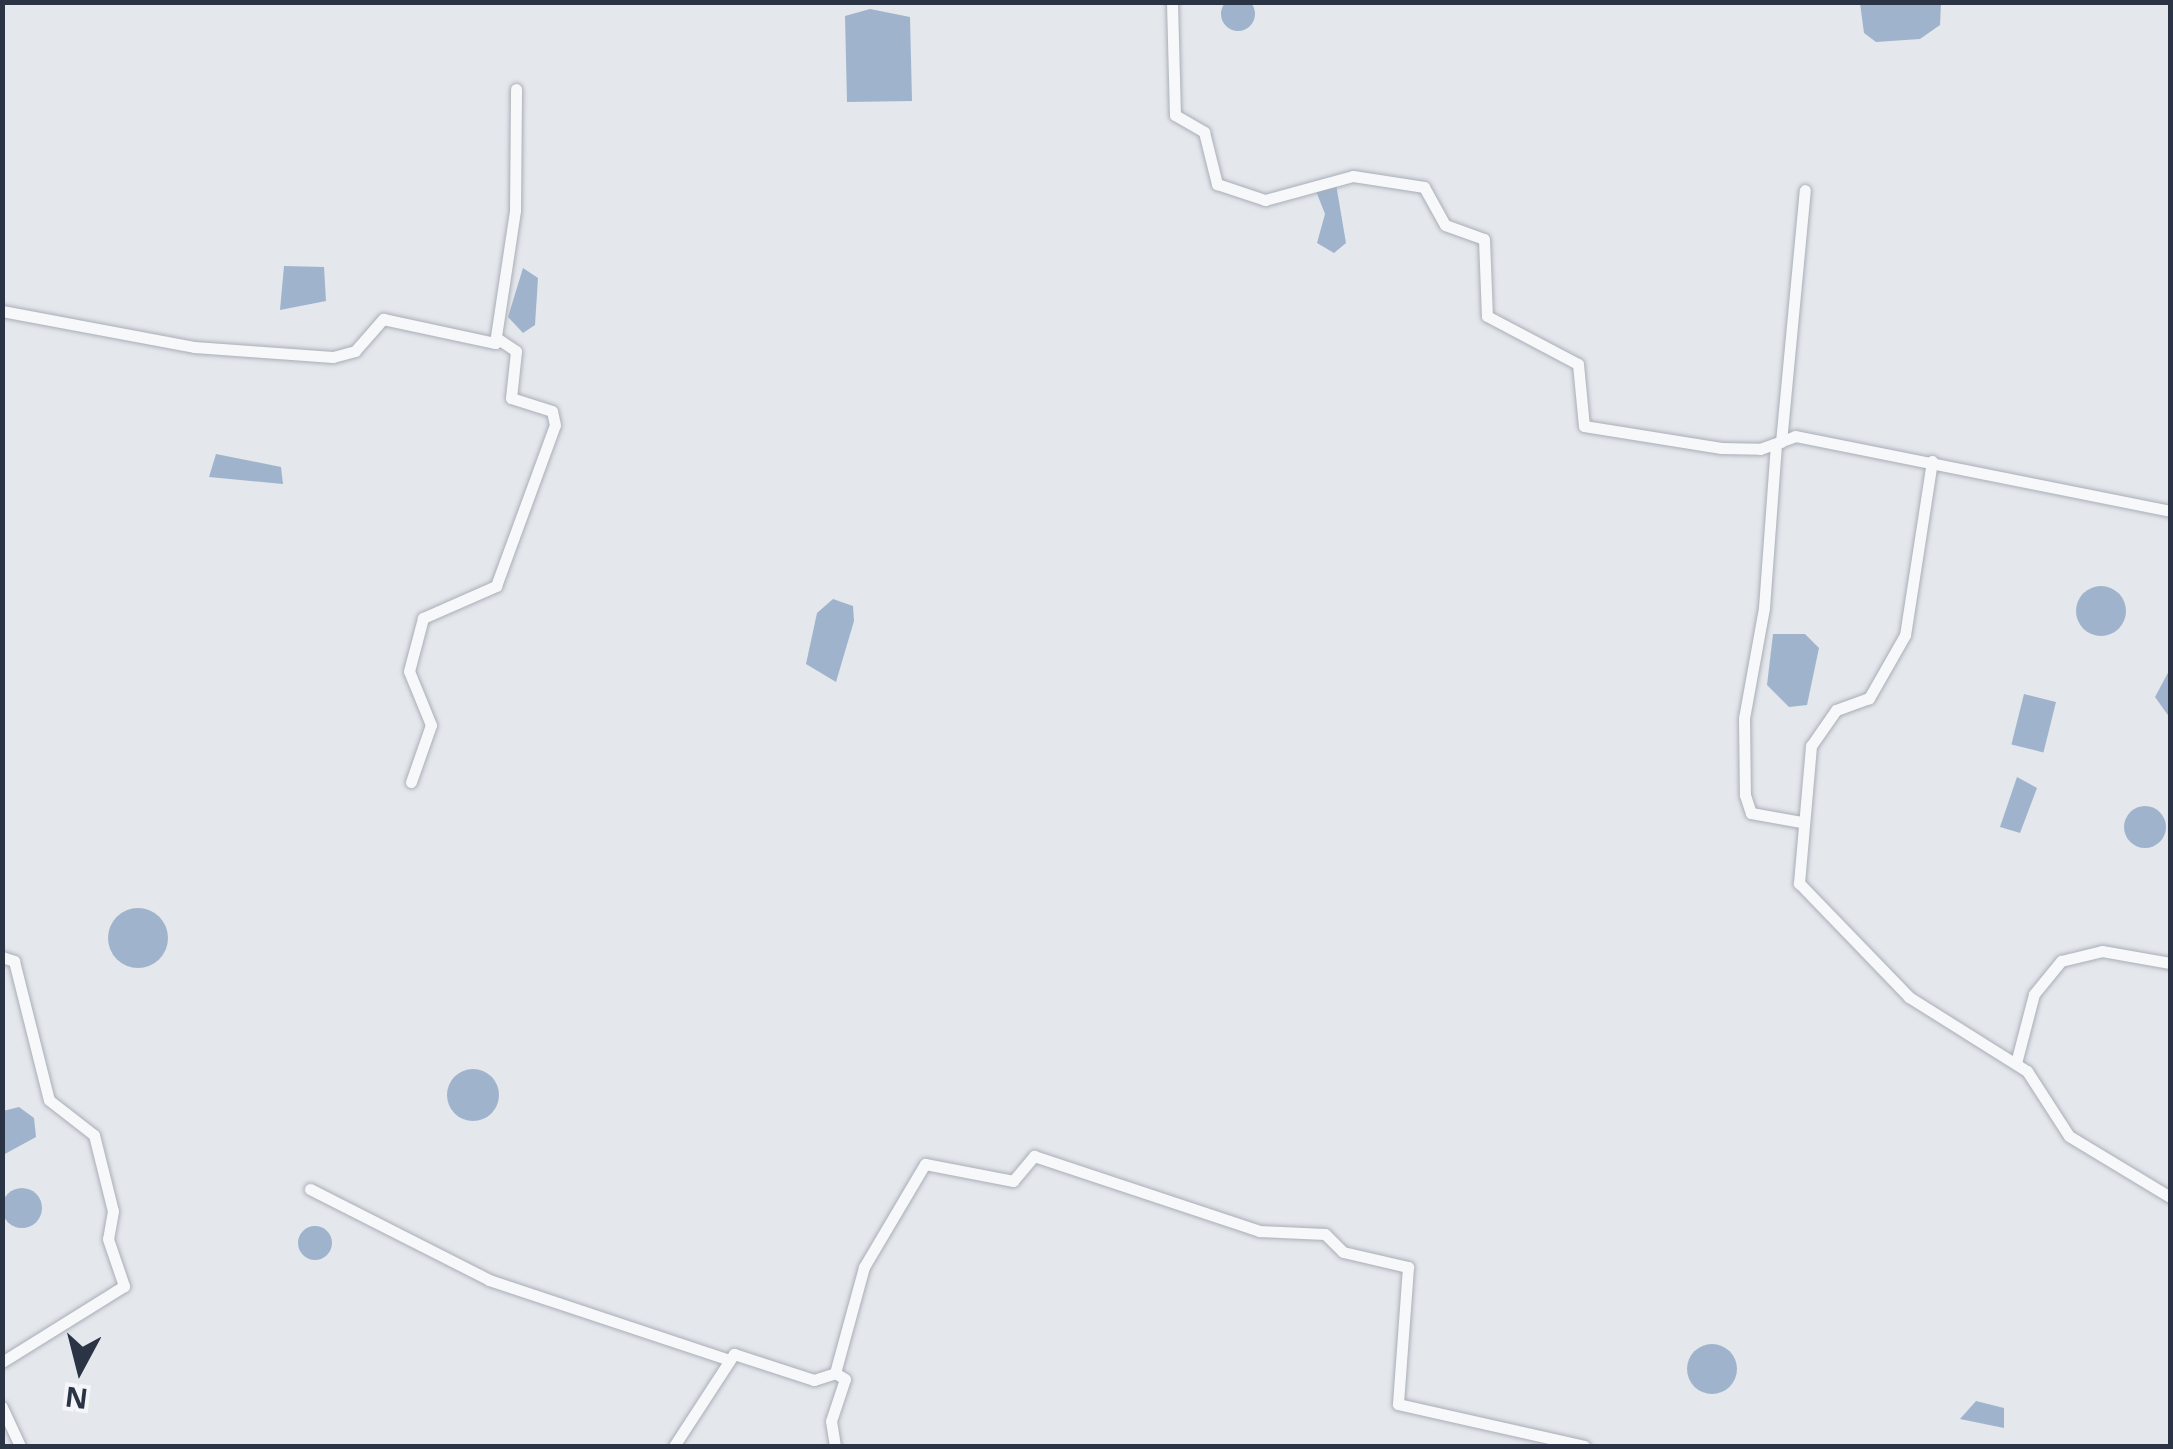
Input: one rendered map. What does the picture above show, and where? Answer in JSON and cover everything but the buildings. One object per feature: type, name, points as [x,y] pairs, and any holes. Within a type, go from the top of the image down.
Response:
[{"type":"street","points":[[1172,2],[1175,115],[1204,132],[1208,168],[1225,190],[1268,200],[1301,183],[1369,175],[1424,187],[1446,224],[1484,239],[1490,319],[1578,364],[1584,426],[1673,444],[1778,443],[1795,436],[1932,460],[2170,512]]},
{"type":"street","points":[[498,339],[515,210],[516,89]]},
{"type":"street","points":[[1801,822],[1752,813],[1746,795],[1744,718],[1764,608],[1805,190]]},
{"type":"street","points":[[2,311],[194,346],[333,357],[355,351],[383,319],[498,339],[516,351],[511,398],[552,411],[555,426],[496,586],[423,618],[410,671],[431,725],[411,782]]},
{"type":"street","points":[[1932,460],[1905,635],[1868,698],[1836,710],[1811,746],[1797,870],[1814,905],[1909,997],[2016,1062],[2069,1136],[2170,1197]]},
{"type":"street","points":[[2016,1062],[2034,994],[2061,961],[2102,951],[2170,963]]},
{"type":"street","points":[[2,957],[14,961],[51,1104],[94,1135],[124,1286],[2,1362]]},
{"type":"street","points":[[310,1188],[489,1280],[726,1359],[749,1356],[822,1381],[835,1373],[864,1267],[917,1172],[934,1161],[1013,1181],[1034,1156],[1260,1231],[1325,1234],[1344,1252],[1408,1267],[1398,1404],[1584,1446]]},
{"type":"street","points":[[674,1446],[726,1359]]},
{"type":"street","points":[[835,1373],[844,1379],[831,1421],[835,1446]]},
{"type":"street","points":[[2,1407],[20,1446]]},
{"type":"water","points":[[1238,-3],[1250,2],[1255,14],[1250,26],[1238,31],[1226,26],[1221,14],[1226,2]]},
{"type":"water","points":[[1860,3],[1941,3],[1940,25],[1920,39],[1876,42],[1864,33]]},
{"type":"water","points":[[870,9],[910,17],[912,101],[847,102],[845,16]]},
{"type":"water","points":[[1336,184],[1346,243],[1334,253],[1317,243],[1325,214],[1316,191]]},
{"type":"water","points":[[284,266],[324,267],[326,301],[280,310]]},
{"type":"water","points":[[523,268],[538,278],[535,325],[523,333],[508,317]]},
{"type":"water","points":[[216,454],[281,467],[283,484],[209,477]]},
{"type":"water","points":[[2101,586],[2118,594],[2126,611],[2118,628],[2101,636],[2084,628],[2076,611],[2084,594]]},
{"type":"water","points":[[833,599],[853,606],[854,621],[836,682],[806,664],[817,613]]},
{"type":"water","points":[[1773,634],[1805,634],[1819,648],[1807,705],[1789,707],[1767,685]]},
{"type":"water","points":[[2170,669],[2170,718],[2155,697]]},
{"type":"water","points":[[2024,694],[2056,702],[2043,752],[2011,744]]},
{"type":"water","points":[[2017,777],[2037,788],[2020,833],[2000,827]]},
{"type":"water","points":[[2145,806],[2160,812],[2166,827],[2160,842],[2145,848],[2130,842],[2124,827],[2130,812]]},
{"type":"water","points":[[138,908],[159,917],[168,938],[159,959],[138,968],[117,959],[108,938],[117,917]]},
{"type":"water","points":[[473,1069],[491,1077],[499,1095],[491,1113],[473,1121],[455,1113],[447,1095],[455,1077]]},
{"type":"water","points":[[19,1107],[34,1118],[36,1137],[3,1155],[3,1111]]},
{"type":"water","points":[[22,1188],[36,1194],[42,1208],[36,1222],[22,1228],[8,1222],[2,1208],[8,1194]]},
{"type":"water","points":[[315,1226],[327,1231],[332,1243],[327,1255],[315,1260],[303,1255],[298,1243],[303,1231]]},
{"type":"water","points":[[1712,1344],[1730,1351],[1737,1369],[1730,1387],[1712,1394],[1694,1387],[1687,1369],[1694,1351]]},
{"type":"water","points":[[1976,1401],[2004,1408],[2004,1428],[1960,1419]]}]
